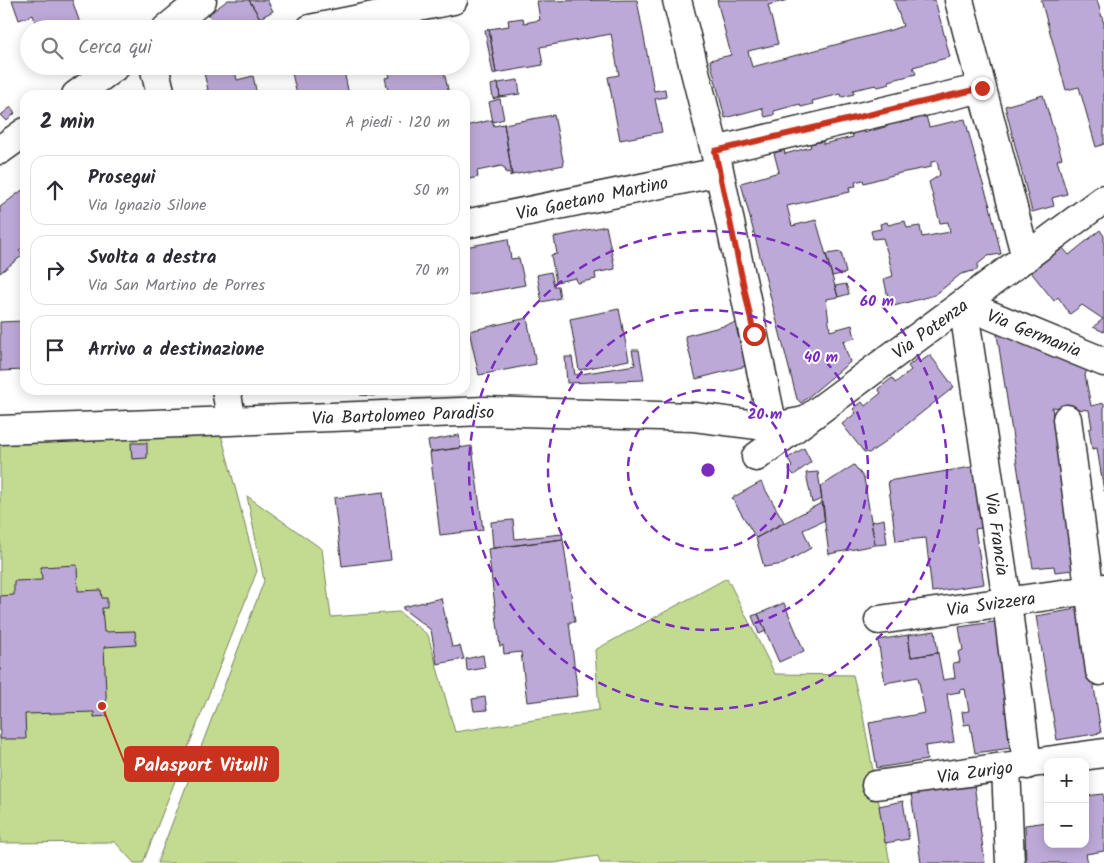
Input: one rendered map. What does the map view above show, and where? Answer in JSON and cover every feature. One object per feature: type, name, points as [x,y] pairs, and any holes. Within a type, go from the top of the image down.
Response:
[{"type":"street","points":[[177,20],[202,0]]},
{"type":"street","points":[[354,20],[453,0]]},
{"type":"street","points":[[677,0],[717,162],[773,427]]},
{"type":"street","points":[[959,0],[1026,258]]},
{"type":"street","points":[[83,90],[104,75]]},
{"type":"street","points":[[156,75],[160,90]]},
{"type":"street","name":"Via Gaetano Martino","points":[[470,223],[717,162],[982,88]]},
{"type":"street","points":[[0,150],[20,136]]},
{"type":"street","name":"Via Potenza","points":[[756,457],[1104,199]]},
{"type":"street","name":"Via Germania","points":[[963,304],[1104,362]]},
{"type":"street","name":"Via Francia","points":[[963,304],[1007,602],[1017,766],[1010,863]]},
{"type":"street","points":[[227,395],[232,421]]},
{"type":"street","name":"Via Bartolomeo Paradiso","points":[[0,430],[485,411],[694,416],[773,427],[805,420]]},
{"type":"street","points":[[1067,419],[1096,589],[1100,671]]},
{"type":"street","name":"Via Svizzera","points":[[879,620],[1096,589]]},
{"type":"street","name":"Via Zurigo","points":[[876,785],[1104,753]]},
{"type":"green space","points":[[220,430],[257,571],[143,863],[134,863],[115,842],[0,843],[0,443]]},
{"type":"green space","points":[[247,496],[322,549],[331,617],[399,612],[428,635],[455,732],[599,710],[595,650],[727,578],[775,674],[853,675],[863,716],[890,863],[600,863],[598,856],[554,863],[157,863],[264,581]]},
{"type":"building","points":[[12,0],[72,0],[79,20],[35,20],[33,15],[19,20]]},
{"type":"building","points":[[228,0],[249,0],[260,18],[250,20],[212,20],[209,14]]},
{"type":"building","points":[[249,0],[267,0],[273,11],[260,18]]},
{"type":"building","points":[[637,0],[654,91],[665,89],[666,97],[655,99],[662,132],[620,140],[608,77],[619,75],[611,34],[540,47],[543,65],[496,73],[489,29],[509,26],[508,20],[523,18],[524,23],[540,20],[537,1]]},
{"type":"building","points":[[717,0],[788,0],[768,5],[778,44],[748,51],[752,67],[903,26],[894,0],[935,0],[950,57],[913,67],[916,74],[889,81],[890,84],[853,90],[854,94],[842,97],[841,94],[812,101],[813,104],[801,107],[800,104],[774,111],[774,115],[765,117],[762,108],[725,118],[710,60],[731,55]]},
{"type":"building","points":[[1041,0],[1097,0],[1104,24],[1104,144],[1096,147],[1079,87],[1066,90]]},
{"type":"building","points":[[489,29],[496,73],[493,74],[485,30]]},
{"type":"building","points":[[204,75],[236,75],[237,80],[253,76],[256,90],[208,90]]},
{"type":"building","points":[[292,75],[345,75],[348,90],[296,90]]},
{"type":"building","points":[[389,75],[445,75],[448,90],[388,90],[385,78],[390,77]]},
{"type":"building","points":[[518,80],[520,94],[500,97],[498,83]]},
{"type":"building","points":[[498,83],[500,97],[493,99],[491,85]]},
{"type":"building","points":[[1043,95],[1062,158],[1057,160],[1067,194],[1052,198],[1054,206],[1032,212],[1005,106]]},
{"type":"building","points":[[500,99],[504,119],[493,122],[489,102]]},
{"type":"building","points":[[11,107],[15,113],[7,121],[1,115]]},
{"type":"building","points":[[554,115],[564,165],[512,175],[504,124]]},
{"type":"building","points":[[926,116],[929,127],[965,119],[990,206],[1001,254],[988,256],[978,264],[977,270],[961,274],[935,295],[890,307],[884,279],[893,276],[888,255],[883,238],[873,239],[871,231],[881,229],[880,224],[887,222],[888,225],[905,221],[907,228],[920,226],[922,237],[950,232],[948,222],[940,223],[929,182],[940,175],[937,161],[931,162],[931,167],[864,183],[863,180],[855,182],[856,186],[849,187],[850,192],[787,206],[792,226],[816,220],[838,297],[826,299],[830,331],[852,325],[855,338],[843,341],[850,362],[801,403],[797,399],[741,183],[779,172],[774,153],[784,150],[785,154],[811,147],[810,144],[823,141],[823,144],[853,137],[852,133],[863,130],[864,133],[888,126],[887,123],[899,120],[900,123]]},
{"type":"building","points":[[492,120],[494,126],[504,124],[512,175],[510,176],[510,172],[506,173],[505,168],[501,166],[477,171],[478,177],[470,179],[470,125]]},
{"type":"building","points":[[20,192],[20,257],[0,273],[0,207]]},
{"type":"building","points":[[606,226],[615,269],[595,273],[596,279],[577,283],[576,278],[556,282],[551,255],[557,254],[554,237]]},
{"type":"building","points":[[1100,230],[1104,236],[1104,332],[1093,327],[1103,319],[1082,305],[1070,314],[1058,297],[1054,301],[1030,271],[1062,247],[1069,255]]},
{"type":"building","points":[[508,239],[511,259],[519,258],[525,285],[470,295],[470,246]]},
{"type":"building","points":[[841,252],[846,273],[832,276],[826,254]]},
{"type":"building","points":[[551,272],[554,286],[558,286],[560,298],[542,302],[537,275]]},
{"type":"building","points":[[846,284],[849,294],[838,297],[835,286]]},
{"type":"building","points":[[619,309],[629,360],[579,370],[570,319]]},
{"type":"building","points":[[527,318],[536,364],[479,375],[470,331]]},
{"type":"building","points":[[20,321],[20,370],[0,371],[0,322]]},
{"type":"building","points":[[735,323],[746,366],[696,379],[685,336]]},
{"type":"building","points":[[996,328],[1090,363],[1085,375],[1091,406],[1104,403],[1104,491],[1097,448],[1092,449],[1089,429],[1092,428],[1089,410],[1052,407],[1073,570],[1055,572],[1054,566],[1033,568]]},
{"type":"building","points":[[632,350],[639,350],[644,380],[567,383],[565,357],[572,357],[575,375],[635,365]]},
{"type":"building","points":[[930,355],[954,387],[881,445],[869,453],[864,452],[842,424],[856,413],[853,409],[862,402],[865,406],[881,393],[878,389],[892,378],[895,383],[911,370],[908,366],[917,359],[920,362]]},
{"type":"building","points":[[459,435],[461,448],[430,452],[428,441]]},
{"type":"building","points":[[131,443],[147,443],[147,458],[132,459]]},
{"type":"building","points":[[472,446],[483,530],[440,535],[430,452]]},
{"type":"building","points":[[804,448],[811,462],[794,475],[789,470],[792,467],[788,458]]},
{"type":"building","points":[[854,465],[864,478],[875,545],[829,554],[820,487]]},
{"type":"building","points":[[977,466],[987,527],[975,529],[984,584],[932,592],[926,538],[896,541],[888,481]]},
{"type":"building","points":[[818,472],[822,499],[812,503],[806,473]]},
{"type":"building","points":[[761,482],[784,522],[756,538],[732,498]]},
{"type":"building","points":[[383,492],[391,560],[342,566],[334,498]]},
{"type":"building","points":[[823,502],[825,520],[803,530],[811,548],[783,564],[764,567],[756,538]]},
{"type":"building","points":[[884,519],[887,544],[875,545],[871,522]]},
{"type":"building","points":[[513,520],[515,539],[562,534],[563,539],[493,548],[491,522]]},
{"type":"building","points":[[563,539],[575,622],[569,622],[578,696],[527,702],[521,652],[504,654],[503,645],[500,647],[488,549]]},
{"type":"building","points":[[77,565],[78,591],[101,590],[102,598],[107,598],[107,608],[102,608],[104,632],[135,631],[136,645],[104,647],[107,716],[94,717],[94,712],[25,714],[26,739],[0,739],[0,596],[14,595],[14,581],[42,580],[41,567]]},
{"type":"building","points":[[441,598],[452,647],[460,646],[464,659],[437,664],[431,630],[403,609],[403,607]]},
{"type":"building","points":[[784,603],[804,651],[779,662],[758,614]]},
{"type":"building","points":[[1082,608],[1101,733],[1057,740],[1036,616]]},
{"type":"building","points":[[758,614],[766,631],[759,634],[752,616]]},
{"type":"building","points":[[1000,621],[1018,747],[975,753],[970,724],[964,725],[962,712],[969,711],[965,689],[959,690],[960,692],[947,694],[954,742],[925,746],[927,760],[877,768],[869,723],[925,713],[918,677],[885,683],[878,640],[908,635],[911,657],[938,653],[943,680],[955,678],[953,663],[960,662],[958,652],[963,650],[959,627]]},
{"type":"building","points":[[935,631],[938,653],[911,657],[908,635]]},
{"type":"building","points":[[483,655],[485,668],[467,671],[466,659]]},
{"type":"building","points":[[485,697],[487,710],[474,711],[472,699]]},
{"type":"building","points":[[974,784],[985,863],[921,863],[911,793]]},
{"type":"building","points":[[1104,794],[1104,851],[1086,854],[1088,863],[1026,863],[1025,825],[1044,823],[1044,848],[1089,848],[1089,796]]},
{"type":"building","points":[[903,801],[909,839],[885,843],[879,806]]},
{"type":"place","name":"Palasport Vitulli","points":[[102,706]]},
{"type":"route","points":[[754,334],[715,151],[982,88]]}]
